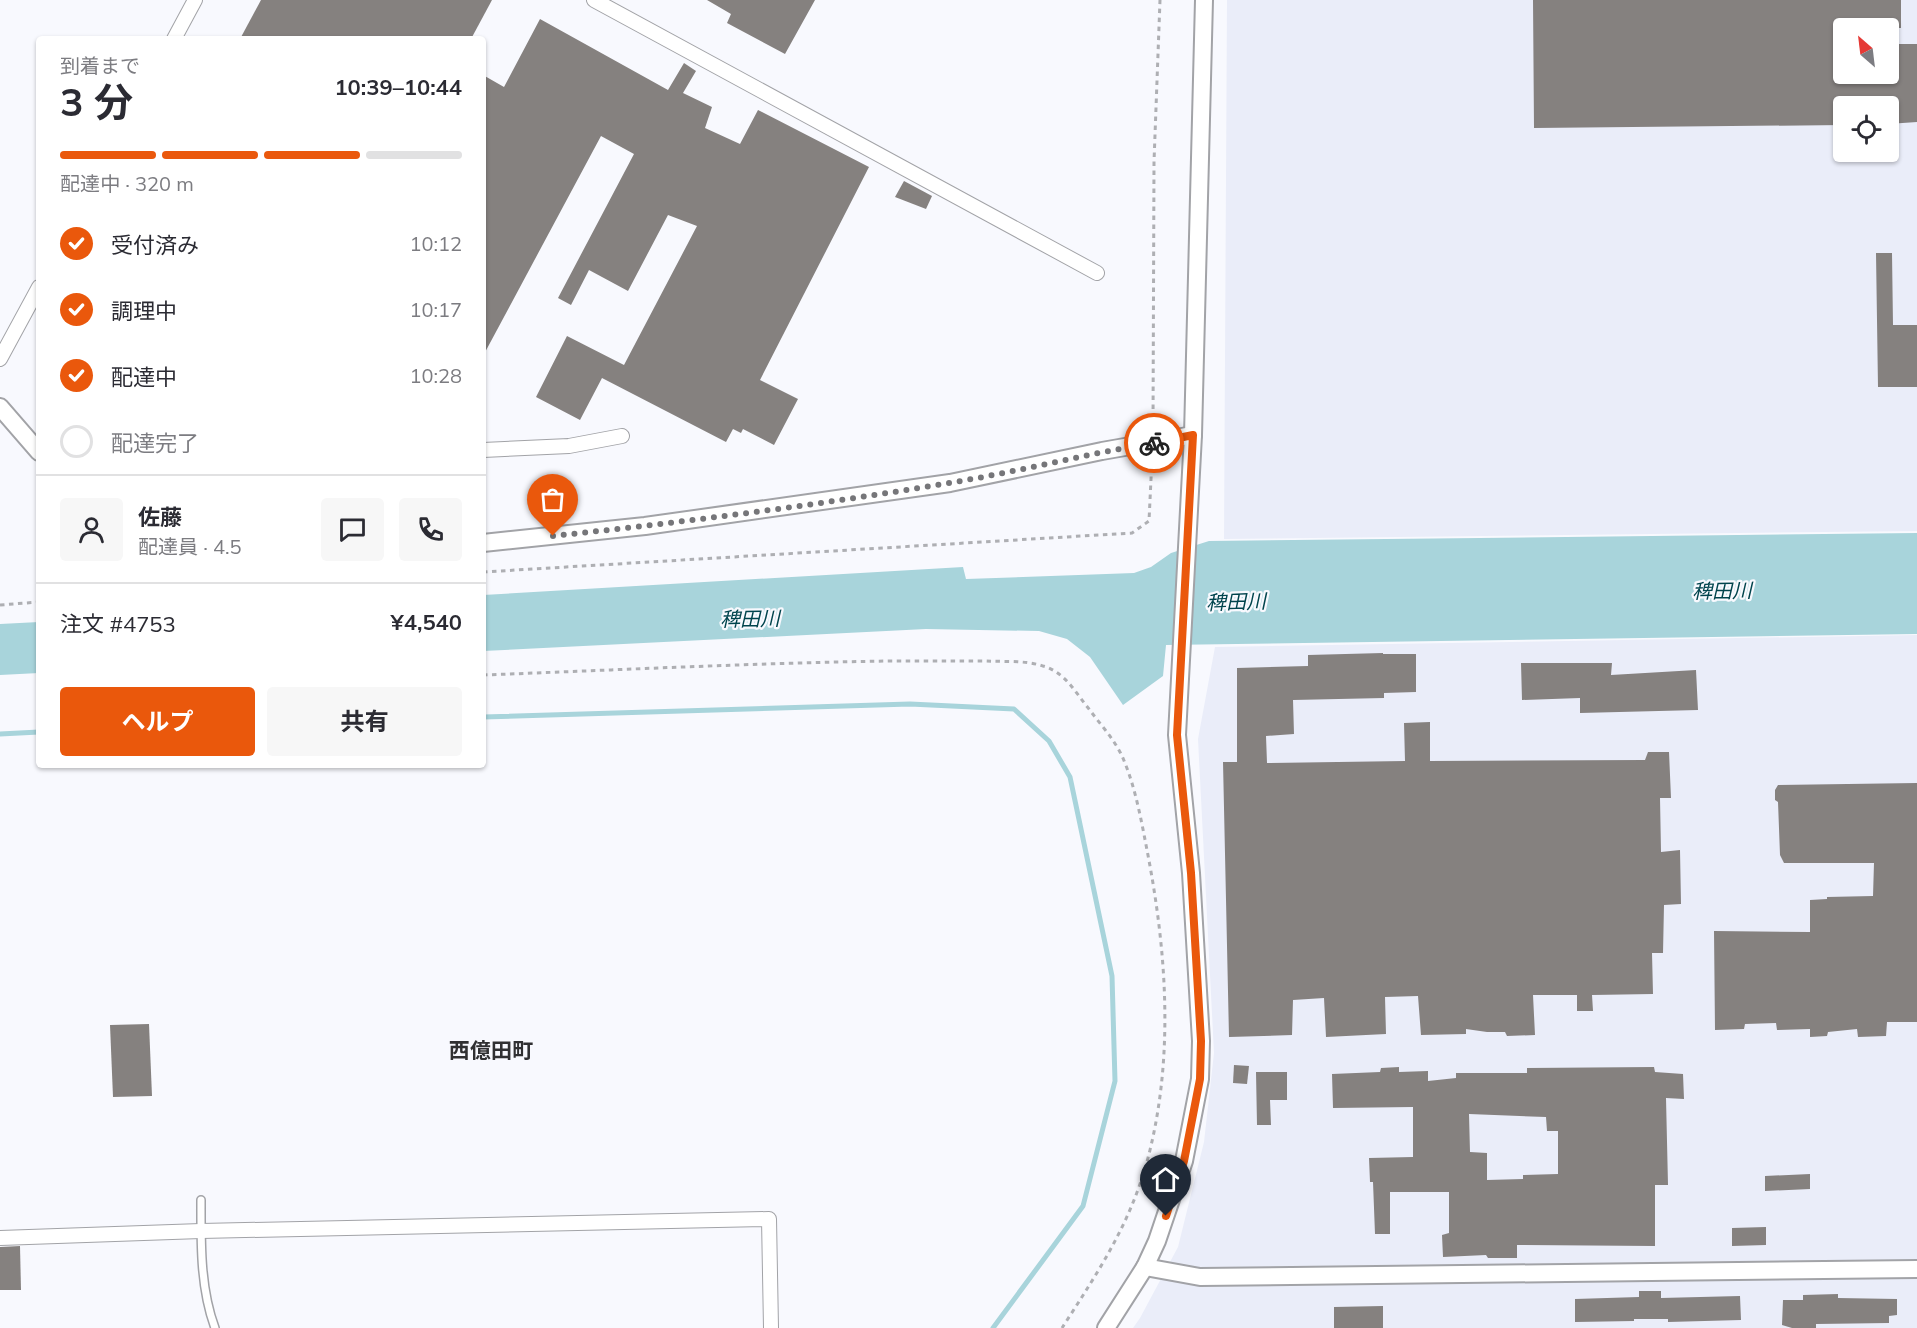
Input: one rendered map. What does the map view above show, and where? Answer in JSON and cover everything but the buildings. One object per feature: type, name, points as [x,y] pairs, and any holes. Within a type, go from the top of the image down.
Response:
[{"type":"street","points":[[176,36],[195,0]]},
{"type":"street","points":[[594,0],[1097,273]]},
{"type":"street","points":[[1106,1328],[1145,1267],[1160,1233],[1184,1161],[1200,1079],[1201,1041],[1191,873],[1177,735],[1190,521],[1204,0]]},
{"type":"street","points":[[0,359],[36,293]]},
{"type":"street","points":[[0,407],[36,449]]},
{"type":"street","points":[[486,543],[645,526],[950,483],[1102,451],[1193,435]]},
{"type":"street","points":[[486,450],[569,446],[622,436]]},
{"type":"street","points":[[0,1238],[201,1231],[769,1219],[771,1328]]},
{"type":"street","points":[[1145,1267],[1200,1277],[1917,1269]]},
{"type":"lane","points":[[201,1200],[200,1246],[209,1312],[215,1328]]},
{"type":"path","points":[[486,572],[1132,533],[1149,521],[1153,443],[1154,162],[1160,0]]},
{"type":"path","points":[[0,605],[36,602]]},
{"type":"path","points":[[486,675],[813,662],[937,660],[1020,662],[1043,666],[1061,674],[1110,737],[1128,772],[1156,895],[1161,938],[1165,1028],[1163,1072],[1157,1111],[1140,1185],[1116,1243],[1062,1328]]},
{"type":"shaded area","points":[[1227,0],[1917,0],[1917,531],[1224,539]]},
{"type":"shaded area","points":[[1917,635],[1917,1328],[1133,1328],[1178,1247],[1204,1142],[1214,1053],[1198,739],[1215,647]]},
{"type":"water","name":"稗田川","points":[[1917,533],[1917,634],[1166,645],[1163,676],[1123,705],[1090,657],[1067,639],[1039,631],[926,629],[486,651],[486,595],[963,567],[966,579],[1134,573],[1151,567],[1171,553],[1209,541]]},
{"type":"water","points":[[36,622],[36,673],[0,675],[0,624]]},
{"type":"waterway","points":[[486,717],[910,704],[1014,709],[1049,741],[1070,777],[1112,976],[1115,1081],[1083,1206],[993,1328]]},
{"type":"waterway","points":[[0,734],[36,732]]},
{"type":"way so far","points":[[553,536],[645,526],[950,483],[1102,451],[1154,443]]},
{"type":"district","name":"西億田町","points":[[491,1051]]},
{"type":"route","points":[[1154,443],[1193,435],[1177,735],[1191,873],[1201,1041],[1200,1079],[1184,1161],[1166,1216]]}]
